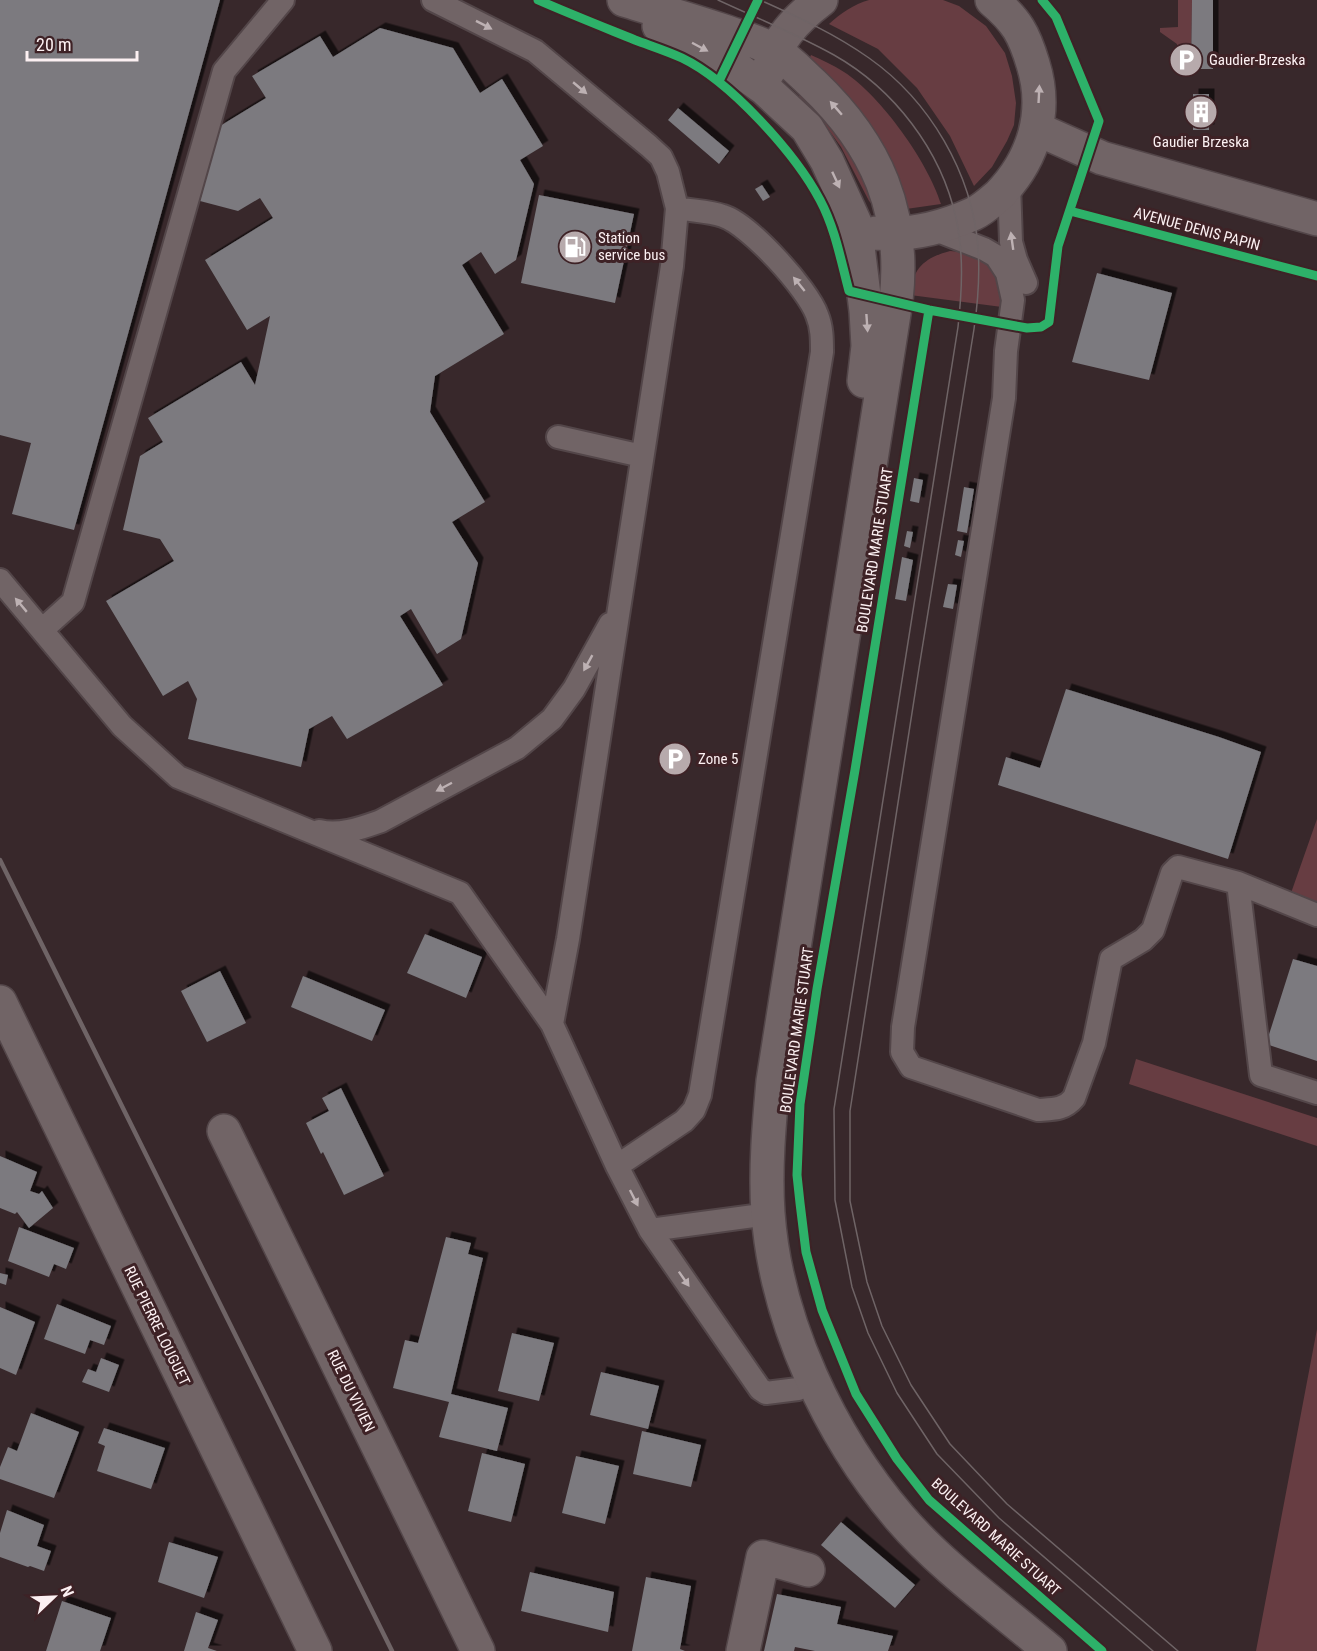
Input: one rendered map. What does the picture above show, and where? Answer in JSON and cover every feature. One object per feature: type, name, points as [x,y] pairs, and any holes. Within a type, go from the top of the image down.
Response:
[{"type":"main road","points":[[611,0],[729,63],[765,88],[807,128],[827,160],[855,223],[866,311],[868,346],[865,373],[753,1078],[747,1133],[759,1215],[769,1312],[789,1372],[836,1464],[861,1502],[924,1570],[1020,1651]]},
{"type":"main road","name":"BOULEVARD MARIE STUART","points":[[624,0],[681,16],[774,50],[832,102],[852,127],[888,194],[897,235],[899,275],[773,1081],[759,1215],[786,1308],[810,1377],[836,1425],[870,1479],[900,1518],[934,1553],[1050,1651]]},
{"type":"main road","points":[[765,88],[774,50],[788,31],[820,0]]},
{"type":"main road","points":[[855,223],[876,233],[897,235],[933,229],[974,214],[993,201],[1009,184],[1029,153],[1037,129],[1040,84],[1025,38],[1009,14],[992,0]]},
{"type":"main road","points":[[1037,129],[1096,156],[1317,219]]},
{"type":"main road","name":"RUE PIERRE LOUGUET","points":[[0,1002],[315,1651]]},
{"type":"main road","name":"RUE DU VIVIEN","points":[[224,1131],[478,1651]]},
{"type":"main road","points":[[743,1651],[763,1557],[808,1570]]},
{"type":"lane","points":[[42,630],[73,602],[224,71],[283,0]]},
{"type":"lane","points":[[433,0],[535,51],[649,146],[661,157],[668,172],[677,208],[670,277],[568,939],[552,1024]]},
{"type":"lane","points":[[1004,398],[1020,344],[1027,297],[1026,281],[1011,242],[1009,184]]},
{"type":"lane","points":[[617,1166],[684,1121],[694,1110],[700,1095],[822,352],[822,334],[817,314],[808,297],[797,281],[750,233],[724,216],[677,208]]},
{"type":"lane","points":[[933,229],[996,256],[1007,273],[1013,300],[1006,351],[1004,398],[903,1027],[902,1052],[911,1067],[1038,1110],[1058,1109],[1069,1104],[1074,1098],[1094,1043],[1111,959],[1143,940],[1153,930],[1172,873],[1178,867],[1238,883],[1317,915]]},
{"type":"lane","points":[[558,437],[642,456]]},
{"type":"lane","points":[[0,579],[122,726],[178,777],[460,893],[552,1024],[617,1166],[650,1230],[760,1389],[766,1393],[798,1389]]},
{"type":"lane","points":[[299,826],[324,832],[340,832],[381,821],[517,748],[552,719],[574,689],[617,612]]},
{"type":"lane","points":[[1238,883],[1261,1075],[1317,1093]]},
{"type":"lane","points":[[650,1230],[759,1215]]},
{"type":"shaded area","points":[[869,0],[943,0],[959,6],[986,26],[1005,53],[1012,76],[1016,103],[1014,125],[992,167],[974,186],[950,136],[917,88],[878,49],[829,24],[858,4]]},
{"type":"shaded area","points":[[1178,0],[1192,0],[1191,69],[1177,68],[1177,44],[1160,32],[1160,28],[1178,27]]},
{"type":"shaded area","points":[[811,55],[840,69],[858,83],[888,113],[926,169],[941,204],[906,209],[806,66]]},
{"type":"shaded area","points":[[804,92],[862,165],[874,206],[869,201],[841,147],[825,125],[798,99]]},
{"type":"shaded area","points":[[950,251],[979,258],[996,271],[1000,281],[1002,307],[910,295],[914,278],[921,265],[933,257]]},
{"type":"shaded area","points":[[1317,819],[1317,903],[1291,893]]},
{"type":"shaded area","points":[[1136,1059],[1317,1118],[1317,1146],[1129,1084]]},
{"type":"shaded area","points":[[1317,1329],[1317,1651],[1256,1651]]},
{"type":"building","points":[[0,0],[220,0],[74,530],[12,514],[31,443],[0,435]]},
{"type":"building","points":[[1192,0],[1213,0],[1213,69],[1191,69]]},
{"type":"building","points":[[380,28],[453,48],[480,93],[502,79],[543,146],[520,160],[534,184],[516,260],[495,274],[481,252],[462,265],[504,334],[435,376],[430,412],[485,502],[452,522],[478,563],[461,639],[437,654],[411,609],[400,616],[443,685],[347,739],[332,716],[309,729],[301,767],[188,739],[197,699],[188,681],[163,696],[106,601],[174,561],[160,539],[123,530],[140,456],[163,442],[148,418],[241,362],[255,385],[270,316],[247,330],[205,260],[273,218],[260,198],[238,211],[200,201],[220,126],[266,98],[252,76],[320,36],[333,57]]},
{"type":"building","name":"Gaudier Brzeska","points":[[1193,94],[1209,94],[1209,130],[1193,130]]},
{"type":"building","points":[[678,108],[729,151],[719,164],[668,120]]},
{"type":"building","points":[[762,185],[770,197],[763,201],[755,189]]},
{"type":"building","points":[[539,195],[634,214],[615,303],[521,283]]},
{"type":"building","points":[[1097,273],[1172,293],[1149,380],[1072,362]]},
{"type":"building","points":[[914,478],[923,480],[919,503],[910,501]]},
{"type":"building","points":[[964,487],[974,489],[967,533],[957,531]]},
{"type":"building","points":[[907,531],[913,532],[910,548],[904,546]]},
{"type":"building","points":[[958,540],[964,541],[961,557],[955,555]]},
{"type":"building","points":[[902,557],[913,560],[906,601],[895,599]]},
{"type":"building","points":[[948,584],[957,585],[953,609],[943,607]]},
{"type":"building","points":[[1066,689],[1261,752],[1228,859],[998,785],[1006,757],[1040,768]]},
{"type":"building","points":[[425,934],[482,957],[466,998],[407,973]]},
{"type":"building","points":[[1293,959],[1317,966],[1317,1061],[1266,1044]]},
{"type":"building","points":[[220,971],[246,1023],[207,1042],[181,991]]},
{"type":"building","points":[[303,976],[385,1010],[372,1041],[291,1007]]},
{"type":"building","points":[[341,1088],[384,1176],[344,1195],[306,1123],[329,1111],[322,1098]]},
{"type":"building","points":[[0,1156],[37,1172],[30,1191],[39,1194],[42,1191],[53,1208],[29,1228],[17,1212],[15,1214],[0,1208]]},
{"type":"building","points":[[19,1227],[74,1248],[66,1269],[54,1264],[49,1277],[8,1261]]},
{"type":"building","points":[[446,1237],[471,1243],[468,1254],[483,1258],[451,1394],[508,1408],[497,1451],[439,1437],[449,1402],[393,1388],[405,1340],[418,1343]]},
{"type":"building","points":[[0,1273],[8,1275],[6,1285],[0,1283]]},
{"type":"building","points":[[57,1304],[111,1326],[104,1345],[90,1340],[85,1354],[44,1339]]},
{"type":"building","points":[[0,1307],[35,1322],[16,1375],[0,1368]]},
{"type":"building","points":[[512,1333],[554,1343],[539,1401],[498,1391]]},
{"type":"building","points":[[101,1358],[119,1365],[109,1392],[82,1382],[88,1369],[96,1372]]},
{"type":"building","points":[[601,1372],[659,1386],[648,1429],[590,1415]]},
{"type":"building","points":[[31,1413],[79,1432],[54,1498],[0,1479],[0,1467],[8,1447],[17,1451]]},
{"type":"building","points":[[104,1428],[165,1448],[151,1489],[97,1471],[105,1446],[98,1443]]},
{"type":"building","points":[[642,1431],[701,1445],[691,1487],[633,1474]]},
{"type":"building","points":[[482,1453],[525,1464],[511,1522],[468,1511]]},
{"type":"building","points":[[576,1456],[619,1466],[605,1524],[562,1513]]},
{"type":"building","points":[[7,1510],[44,1525],[37,1546],[51,1551],[44,1571],[0,1557],[0,1533]]},
{"type":"building","points":[[841,1522],[915,1585],[895,1608],[821,1545]]},
{"type":"building","points":[[169,1542],[218,1557],[204,1598],[158,1582]]},
{"type":"building","points":[[530,1572],[614,1592],[608,1632],[521,1611]]},
{"type":"building","points":[[646,1577],[691,1586],[680,1649],[685,1651],[632,1651]]},
{"type":"building","points":[[777,1594],[841,1607],[837,1624],[893,1636],[888,1651],[815,1651],[795,1647],[794,1651],[764,1651]]},
{"type":"building","points":[[62,1601],[111,1618],[100,1651],[46,1651]]},
{"type":"building","points":[[196,1612],[218,1620],[208,1648],[217,1651],[184,1651]]},
{"type":"tram line","points":[[718,0],[834,55],[876,85],[895,104],[927,146],[939,169],[956,218],[960,245],[961,286],[958,327],[834,1109],[835,1200],[852,1287],[868,1333],[897,1393],[937,1454],[999,1518],[1153,1651]]},
{"type":"tram line","points":[[760,0],[816,26],[856,49],[891,75],[911,95],[929,117],[957,166],[967,192],[978,247],[977,309],[850,1111],[850,1201],[867,1282],[882,1326],[911,1385],[950,1444],[1007,1504],[1178,1651]]},
{"type":"railway","points":[[0,860],[392,1651]]},
{"type":"cycle path","points":[[538,0],[682,58],[720,83],[740,101],[760,120],[795,161],[820,200],[834,233],[849,291],[929,310],[1027,328],[1041,327],[1049,322],[1058,246],[1099,121],[1056,17],[1042,0]]},
{"type":"cycle path","points":[[719,81],[758,0]]},
{"type":"cycle path","name":"AVENUE DENIS PAPIN","points":[[1070,211],[1317,276]]},
{"type":"cycle path","points":[[929,310],[800,1104],[797,1175],[806,1252],[822,1310],[856,1394],[897,1459],[929,1500],[1102,1651]]},
{"type":"place","name":"Gaudier-Brzeska","points":[[1186,60]]},
{"type":"place","name":"Gaudier Brzeska","points":[[1201,112]]},
{"type":"place","name":"Station service bus","points":[[575,247]]},
{"type":"place","name":"Zone 5","points":[[675,759]]}]
